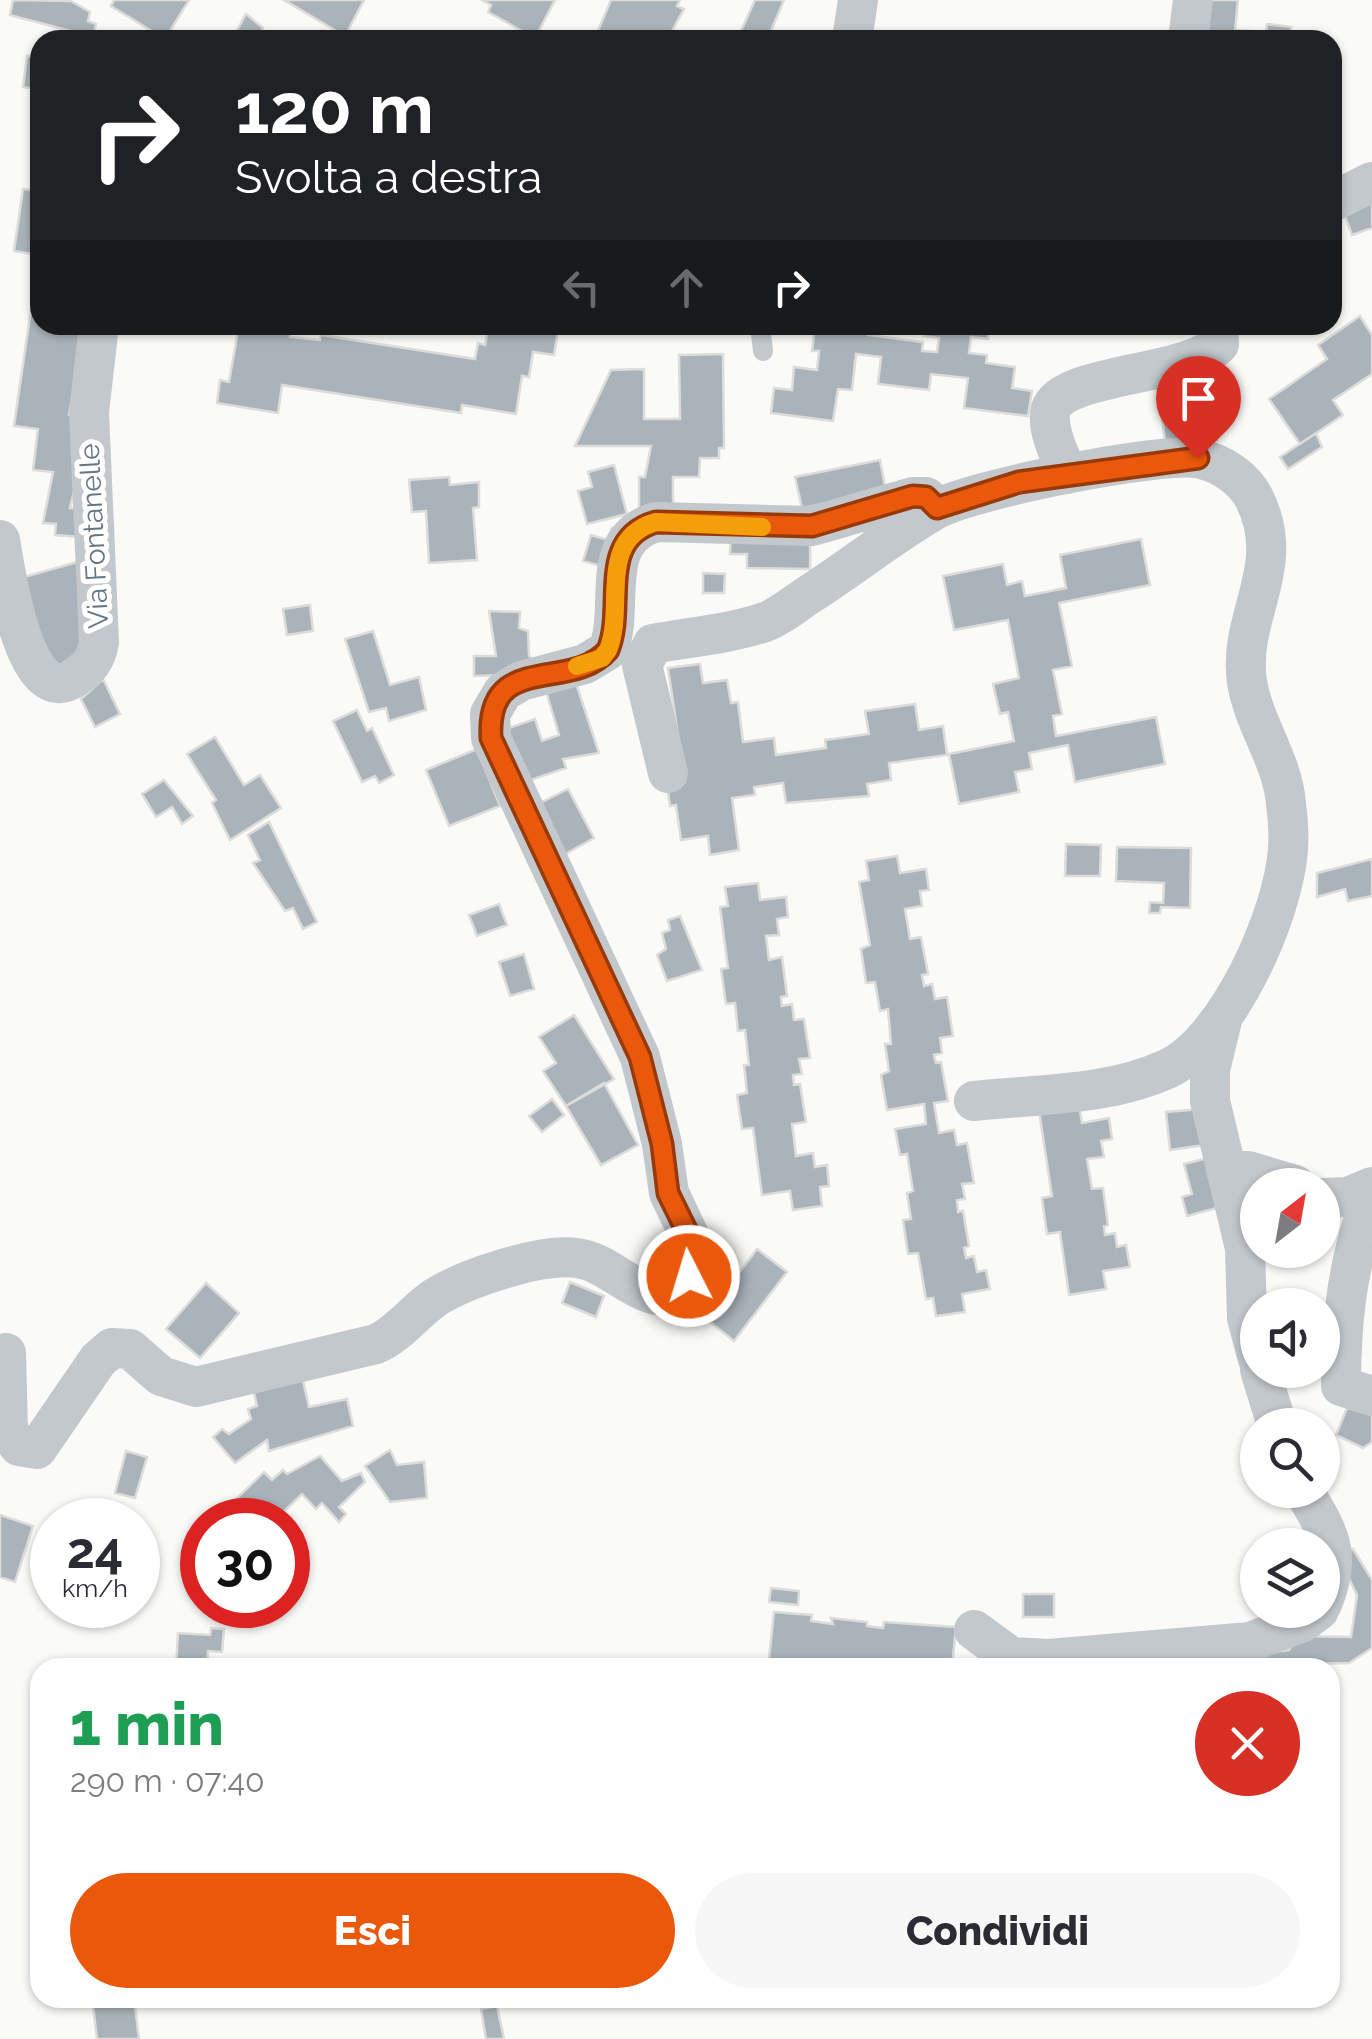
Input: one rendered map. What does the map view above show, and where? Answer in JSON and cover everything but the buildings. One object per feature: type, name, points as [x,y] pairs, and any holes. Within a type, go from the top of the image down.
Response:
[{"type":"street","points":[[854,30],[858,0]]},
{"type":"street","points":[[1189,30],[1193,0]]},
{"type":"street","points":[[1342,197],[1372,182]]},
{"type":"street","name":"Via Fontanelle","points":[[0,540],[8,588],[28,654],[39,674],[52,682],[68,682],[88,668],[99,642],[89,412],[98,335]]},
{"type":"street","points":[[1066,474],[1050,413],[1055,398],[1068,389],[1143,375],[1208,354],[1219,344],[1219,335]]},
{"type":"street","points":[[668,773],[642,665],[653,644],[767,622],[937,508],[1019,482],[1198,458],[1229,470],[1250,490],[1265,520],[1266,576],[1248,643],[1246,677],[1251,703],[1280,773],[1288,850],[1259,951],[1224,1014],[1194,1051],[1170,1068],[1116,1087],[974,1100]]},
{"type":"street","points":[[6,1353],[8,1431],[20,1446],[38,1448],[98,1360],[112,1348],[130,1349],[161,1376],[196,1387],[376,1344],[454,1289],[486,1275],[574,1257],[591,1261],[660,1298],[676,1296],[689,1276],[696,1250],[668,1193],[662,1144],[640,1057],[518,802],[491,738],[490,714],[502,692],[521,681],[586,664],[608,650],[621,553],[639,527],[656,522],[812,526],[913,496],[926,497],[937,508]]},
{"type":"street","points":[[1224,1014],[1210,1070],[1210,1101],[1245,1248],[1246,1288]]},
{"type":"street","points":[[1226,1171],[1240,1171]]},
{"type":"street","points":[[1340,1197],[1372,1187]]},
{"type":"street","points":[[1372,1218],[1363,1222],[1351,1262],[1341,1321],[1341,1386],[1372,1396]]},
{"type":"street","points":[[974,1630],[1011,1657],[1066,1658],[1250,1642],[1286,1628]]},
{"type":"lane","points":[[762,335],[764,350]]},
{"type":"slow traffic","points":[[577,666],[602,658],[608,650],[614,580],[628,536],[639,527],[656,522],[762,527]]},
{"type":"route","points":[[689,1276],[696,1250],[668,1193],[662,1144],[640,1057],[491,738],[494,701],[521,681],[602,658],[611,642],[614,580],[621,553],[628,536],[639,527],[656,522],[812,526],[913,496],[926,497],[937,508],[1019,482],[1198,458]]}]
